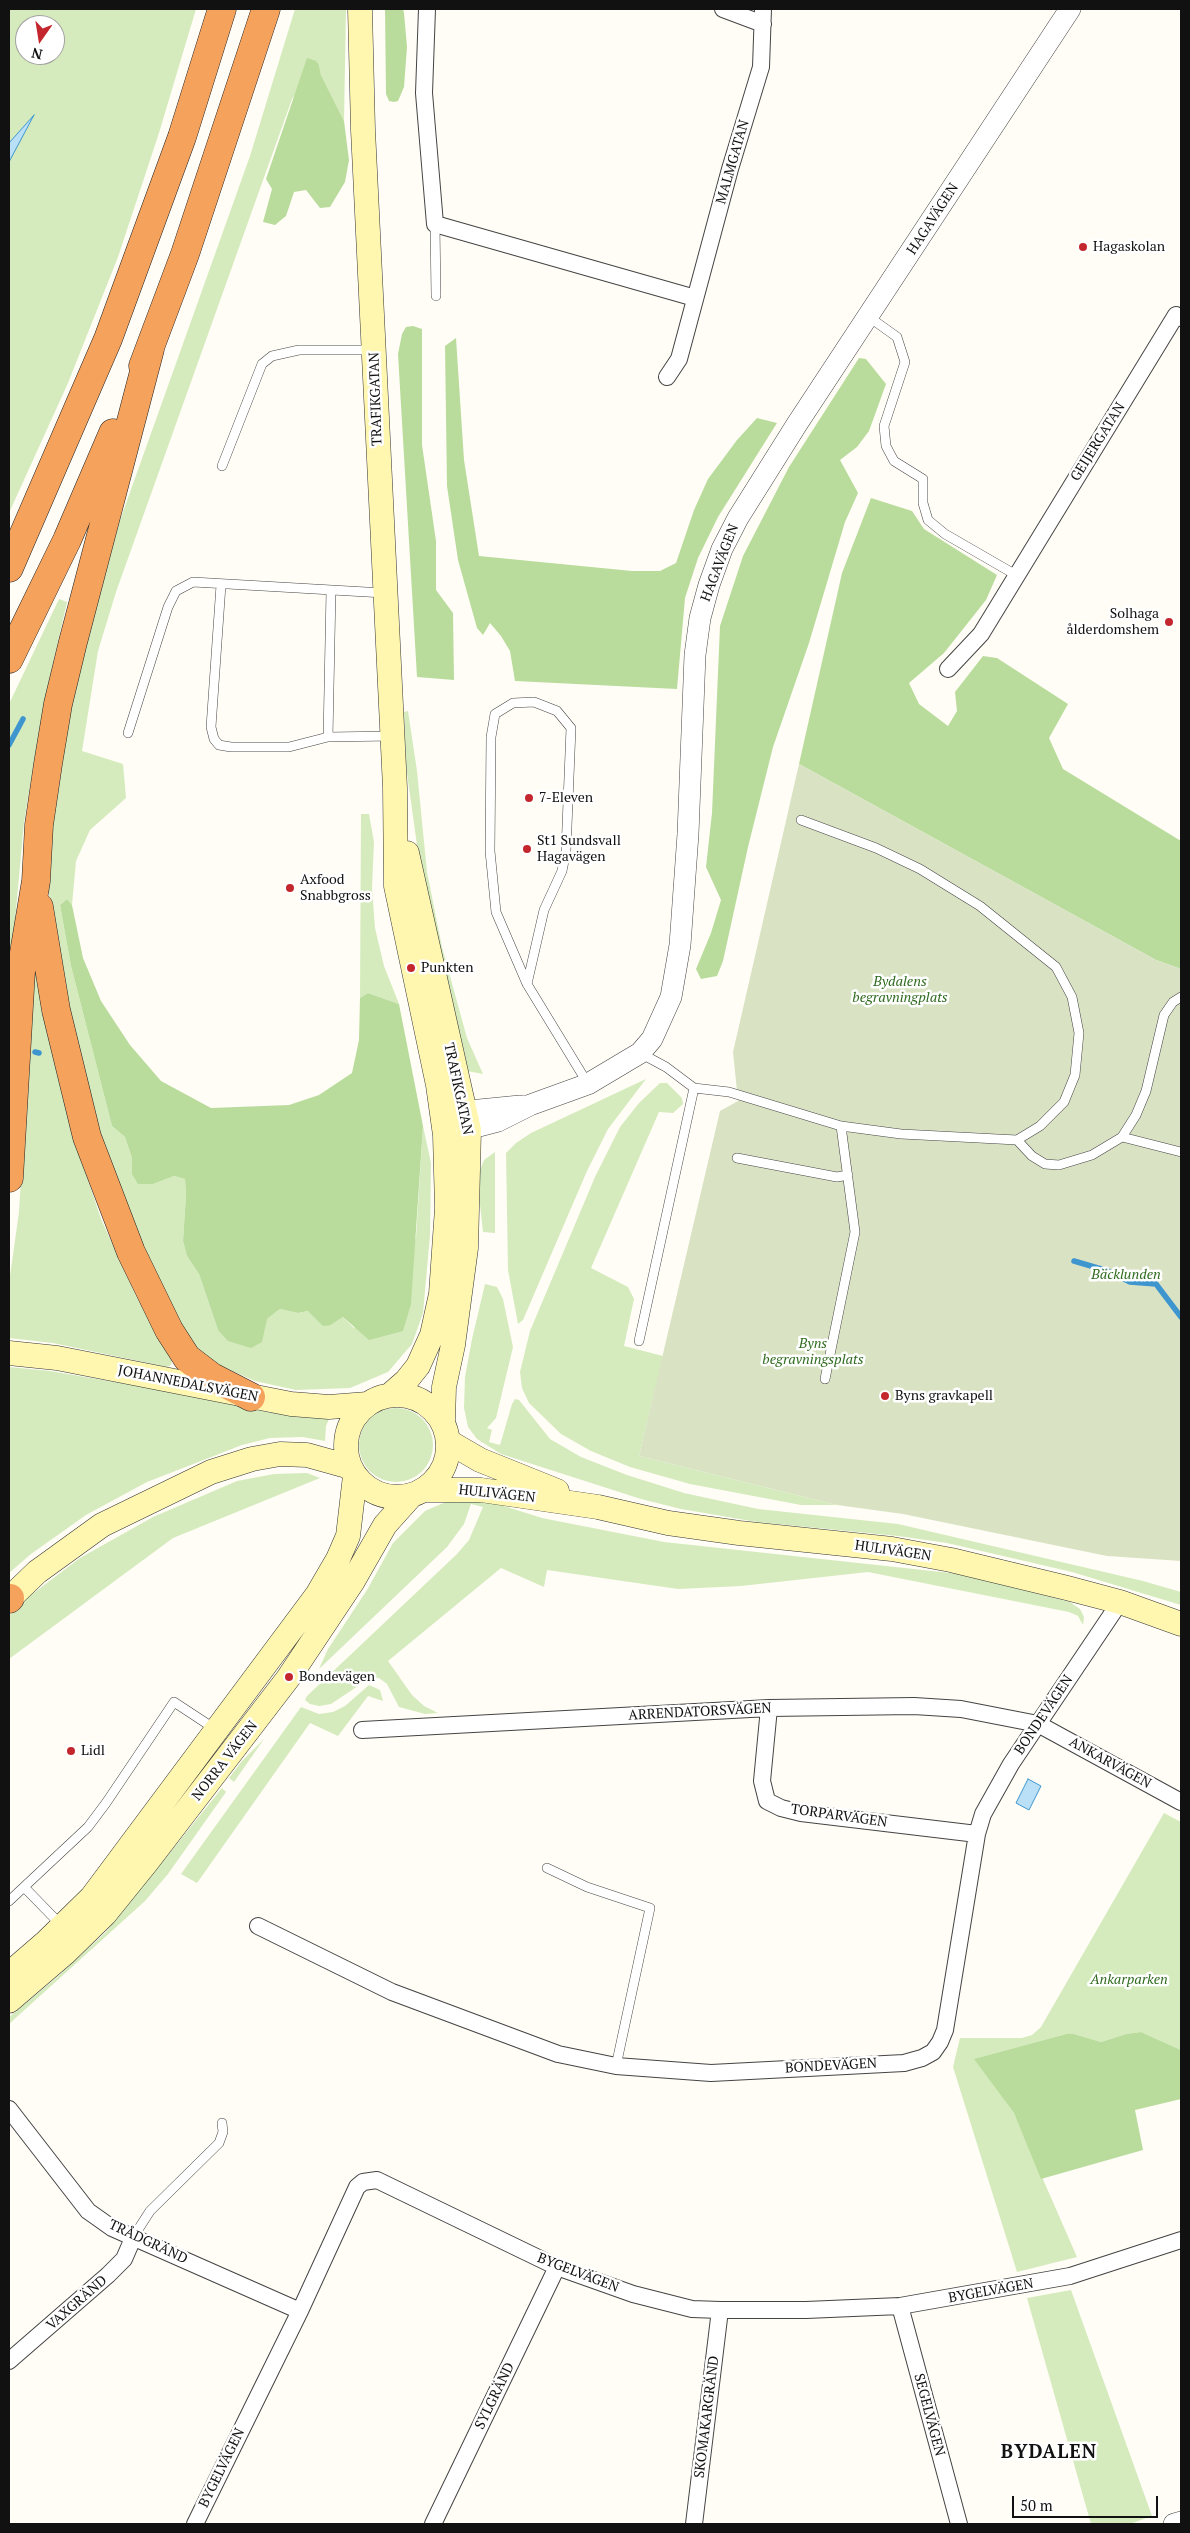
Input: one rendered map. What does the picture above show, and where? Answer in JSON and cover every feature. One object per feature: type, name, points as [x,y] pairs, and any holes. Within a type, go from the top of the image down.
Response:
[{"type":"highway","points":[[9,568],[30,523],[111,330],[182,137],[222,9]]},
{"type":"highway","points":[[9,659],[67,540],[150,349],[212,175],[266,9]]},
{"type":"highway","points":[[9,1178],[21,971],[36,881],[39,825],[58,704],[150,349]]},
{"type":"highway","points":[[36,881],[47,960],[73,1084],[87,1137],[131,1252],[165,1323],[187,1358],[212,1377],[251,1397]]},
{"type":"main road","name":"TRAFIKGATAN","points":[[360,9],[363,130],[384,593],[395,788],[396,886],[438,1085],[443,1125],[447,1208],[441,1294],[432,1336],[418,1366],[406,1381],[390,1395]]},
{"type":"main road","name":"TRAFIKGATAN","points":[[395,788],[412,883],[466,1121],[466,1248],[453,1345],[444,1387],[446,1432]]},
{"type":"main road","name":"JOHANNEDALSVÄGEN","points":[[9,1353],[57,1358],[291,1404],[329,1406],[368,1404]]},
{"type":"main road","points":[[390,1395],[412,1397],[428,1404],[446,1432],[447,1462],[443,1471],[418,1493],[383,1496],[362,1483],[353,1472],[347,1456],[347,1436],[356,1415],[368,1404],[390,1395]]},
{"type":"main road","name":"HULIVÄGEN","points":[[446,1432],[480,1460],[598,1507]]},
{"type":"main road","points":[[9,1599],[37,1572],[102,1524],[211,1472],[252,1459],[280,1454],[307,1455],[353,1472]]},
{"type":"main road","name":"NORRA VÄGEN","points":[[9,1974],[92,1897],[283,1643],[338,1559],[348,1536],[353,1472]]},
{"type":"main road","name":"HULIVÄGEN","points":[[418,1493],[481,1490],[598,1507],[668,1523],[739,1533],[892,1549],[952,1560],[1120,1602],[1181,1624]]},
{"type":"main road","name":"NORRA VÄGEN","points":[[9,2001],[65,1953],[105,1914],[147,1862],[289,1677],[353,1581],[385,1525],[418,1493]]},
{"type":"street","points":[[427,9],[424,93],[435,224],[695,298]]},
{"type":"street","name":"MALMGATAN","points":[[667,377],[679,359],[730,169],[761,67],[763,16],[723,9]]},
{"type":"street","name":"HAGAVÄGEN","points":[[443,1125],[466,1121],[498,1121],[530,1105],[588,1084],[618,1068],[640,1053],[652,1039],[671,997],[679,954],[688,834],[695,655],[700,618],[708,585],[722,549],[742,510],[1070,9]]},
{"type":"street","name":"GEIJERGATAN","points":[[948,668],[981,634],[1180,313]]},
{"type":"street","name":"BONDEVÄGEN","points":[[258,1926],[392,1992],[558,2054],[616,2066],[730,2072],[904,2063],[922,2058],[933,2052],[940,2042],[949,2011],[977,1834],[983,1814],[994,1790],[1120,1602]]},
{"type":"street","name":"ARRENDATORSVÄGEN","points":[[362,1730],[769,1708],[924,1707],[986,1712],[1038,1724]]},
{"type":"street","name":"TORPARVÄGEN","points":[[769,1708],[762,1781],[767,1801],[780,1808],[801,1813],[977,1834]]},
{"type":"street","name":"ANKARVÄGEN","points":[[1038,1724],[1181,1802]]},
{"type":"street","name":"TRÅDGRÄND","points":[[9,2109],[88,2211],[112,2228],[134,2236],[300,2311]]},
{"type":"street","name":"BYGELVÄGEN","points":[[194,2524],[300,2311],[357,2187],[363,2182],[377,2180],[557,2267],[633,2294],[692,2308],[720,2310],[806,2310],[900,2306],[1070,2276],[1181,2240]]},
{"type":"street","name":"VAXGRÄND","points":[[9,2361],[108,2276],[124,2259],[134,2236]]},
{"type":"street","name":"SYLGRÄND","points":[[433,2524],[557,2267]]},
{"type":"street","name":"SEGELVÄGEN","points":[[900,2306],[959,2524]]},
{"type":"street","name":"SKOMAKARGRÄND","points":[[694,2524],[720,2310]]},
{"type":"street","points":[[1174,2524],[1181,2522]]},
{"type":"lane","points":[[435,224],[436,296]]},
{"type":"lane","points":[[869,317],[897,337],[905,362],[884,426],[886,446],[894,461],[923,479],[924,503],[928,520],[945,534],[1016,575]]},
{"type":"lane","points":[[222,466],[262,364],[272,356],[299,350],[374,350]]},
{"type":"lane","points":[[128,733],[168,607],[176,591],[193,582],[384,593]]},
{"type":"lane","points":[[221,585],[211,727],[214,738],[220,745],[231,747],[289,747],[328,737],[392,736]]},
{"type":"lane","points":[[328,737],[331,591]]},
{"type":"lane","points":[[527,984],[544,910],[562,871],[566,851],[571,728],[557,711],[534,702],[513,703],[496,714],[491,737],[490,851],[496,912],[527,984],[588,1084]]},
{"type":"lane","points":[[640,1053],[666,1068],[694,1088],[729,1092],[841,1126],[901,1134],[1017,1140],[1040,1126],[1064,1102],[1075,1075],[1079,1033],[1072,997],[1056,967],[980,906],[920,869],[876,848],[801,820]]},
{"type":"lane","points":[[1017,1140],[1032,1156],[1045,1164],[1059,1165],[1092,1155],[1122,1136],[1136,1115],[1146,1092],[1164,1015],[1173,1002],[1181,997]]},
{"type":"lane","points":[[639,1341],[694,1088]]},
{"type":"lane","points":[[825,1379],[855,1232],[841,1126]]},
{"type":"lane","points":[[1122,1136],[1181,1152]]},
{"type":"lane","points":[[736,1158],[837,1177],[848,1176]]},
{"type":"lane","points":[[9,1901],[88,1827],[174,1702],[218,1730]]},
{"type":"lane","points":[[547,1868],[588,1887],[650,1908],[616,2066]]},
{"type":"lane","points":[[24,1887],[62,1926]]},
{"type":"lane","points":[[134,2236],[150,2211],[219,2142],[223,2132],[222,2123]]},
{"type":"green space","points":[[9,9],[196,9],[159,133],[118,257],[68,383],[9,513]]},
{"type":"green space","points":[[295,9],[346,9],[344,121],[321,75],[319,65],[292,99],[116,592],[98,651],[82,751],[123,764],[126,798],[90,830],[76,861],[72,905],[67,899],[60,905],[71,966],[112,1126],[125,1137],[132,1158],[132,1174],[153,1184],[174,1176],[185,1179],[186,1195],[183,1241],[187,1256],[199,1274],[218,1330],[267,1319],[280,1309],[298,1313],[308,1311],[331,1325],[343,1317],[354,1328],[416,1238],[423,1126],[431,1163],[430,1235],[423,1313],[412,1344],[388,1372],[350,1388],[296,1390],[255,1381],[221,1366],[198,1351],[181,1328],[140,1247],[100,1137],[59,966],[48,885],[50,829],[70,705],[119,523],[250,156]]},
{"type":"green space","points":[[385,9],[403,9],[404,13],[407,47],[404,87],[398,101],[394,102],[389,101],[386,94]]},
{"type":"green space","points":[[307,58],[316,61],[319,65],[321,75],[344,121],[349,160],[345,182],[330,207],[320,208],[306,190],[294,192],[286,216],[275,225],[263,222],[272,189],[266,179]]},
{"type":"green space","points":[[413,326],[422,329],[422,445],[436,541],[436,590],[453,613],[454,680],[417,677],[398,354],[402,334],[406,327]]},
{"type":"green space","points":[[456,338],[464,460],[479,556],[632,571],[660,571],[676,563],[694,510],[708,479],[737,440],[757,418],[777,423],[718,517],[698,558],[685,598],[677,689],[515,681],[510,651],[501,636],[490,623],[483,635],[477,628],[458,560],[447,486],[445,346]]},
{"type":"green space","points":[[859,358],[866,359],[886,384],[869,431],[857,447],[840,460],[858,493],[845,522],[809,643],[773,747],[748,847],[723,961],[717,976],[701,979],[696,969],[711,933],[721,900],[706,867],[712,813],[720,626],[743,556],[789,467]]},
{"type":"green space","points":[[871,498],[912,511],[924,529],[997,575],[986,600],[944,653],[909,683],[919,704],[948,726],[957,711],[955,692],[983,656],[997,658],[1068,704],[1049,738],[1063,769],[1181,841],[1181,969],[1156,960],[799,764],[842,573]]},
{"type":"green space","points":[[59,599],[67,602],[44,703],[24,822],[9,986],[9,704]]},
{"type":"green space","points":[[408,711],[417,771],[427,872],[442,947],[467,1038],[483,1074],[467,1071],[421,874],[406,766],[404,712]]},
{"type":"green space","points":[[799,764],[1156,960],[1181,969],[1181,1561],[1107,1556],[903,1514],[837,1505],[639,1456],[720,1111],[738,1101],[733,1052]]},
{"type":"green space","points":[[361,814],[369,814],[374,842],[372,888],[375,928],[384,966],[399,1004],[368,993],[360,998]]},
{"type":"green space","points":[[67,899],[72,905],[83,958],[101,1001],[130,1045],[161,1081],[211,1108],[289,1105],[319,1095],[352,1073],[359,1040],[360,998],[368,993],[399,1004],[423,1126],[411,1304],[403,1331],[369,1340],[343,1317],[331,1325],[323,1326],[308,1311],[298,1313],[280,1309],[267,1319],[262,1342],[251,1348],[228,1341],[218,1330],[199,1274],[187,1256],[183,1241],[186,1195],[185,1179],[174,1176],[153,1184],[138,1184],[132,1174],[132,1158],[125,1137],[112,1126],[71,966],[60,905]]},
{"type":"green space","points":[[34,962],[57,1074],[74,1138],[101,1219],[136,1296],[172,1360],[171,1365],[167,1367],[53,1343],[9,1338],[9,1283],[19,1212]]},
{"type":"green space","points":[[646,1079],[608,1129],[587,1171],[523,1320],[518,1324],[508,1270],[506,1153],[516,1143],[531,1133]]},
{"type":"green space","points":[[660,1083],[667,1083],[682,1098],[683,1104],[673,1113],[659,1112],[591,1268],[628,1287],[634,1299],[624,1346],[663,1356],[639,1456],[837,1505],[801,1505],[690,1484],[630,1467],[591,1451],[561,1434],[529,1403],[522,1388],[520,1372],[530,1331],[595,1177],[620,1127],[639,1103]]},
{"type":"green space","points":[[495,1152],[495,1233],[483,1232],[478,1186],[480,1170],[484,1160]]},
{"type":"green space","points":[[485,1284],[497,1287],[503,1299],[513,1347],[496,1418],[487,1428],[492,1430],[489,1442],[500,1445],[515,1399],[519,1400],[550,1439],[581,1457],[627,1475],[684,1493],[758,1509],[898,1524],[1143,1581],[1181,1592],[1181,1605],[1072,1572],[947,1543],[898,1536],[757,1522],[681,1509],[641,1499],[501,1454],[477,1439],[468,1427],[464,1408],[465,1377]]},
{"type":"green space","points":[[9,1367],[50,1371],[155,1389],[266,1412],[301,1416],[331,1414],[326,1426],[325,1441],[303,1437],[270,1438],[242,1445],[147,1482],[86,1515],[31,1554],[9,1573]]},
{"type":"green space","points":[[396,1408],[417,1414],[427,1424],[433,1445],[427,1466],[417,1476],[396,1482],[375,1476],[365,1466],[359,1445],[365,1424],[375,1414]]},
{"type":"green space","points":[[307,1473],[320,1478],[173,1538],[9,1659],[9,1616],[27,1598],[80,1558],[153,1517],[237,1481],[274,1474]]},
{"type":"green space","points":[[448,1501],[488,1501],[542,1518],[664,1542],[960,1574],[1070,1602],[1080,1609],[1084,1617],[1083,1625],[1078,1616],[1069,1612],[868,1572],[741,1586],[678,1589],[547,1570],[544,1587],[501,1568],[388,1661],[412,1695],[424,1706],[438,1713],[425,1714],[399,1707],[387,1684],[379,1678],[370,1678],[331,1704],[319,1706],[310,1704],[305,1700],[307,1696],[457,1554],[469,1540],[483,1507],[471,1504],[464,1524],[447,1547],[319,1669],[328,1649],[367,1590],[393,1543],[425,1511]]},
{"type":"green space","points":[[369,1685],[380,1690],[383,1701],[368,1696],[338,1736],[310,1723],[197,1883],[181,1874],[301,1707],[319,1714],[333,1712],[345,1706]]},
{"type":"green space","points":[[264,1739],[234,1782],[229,1778],[242,1761]]},
{"type":"green space","points":[[222,1788],[226,1792],[168,1874],[145,1901],[9,2024],[9,2017],[55,1979],[106,1932]]},
{"type":"green space","name":"Ankarparken","points":[[1164,1813],[1181,1822],[1181,2050],[1141,2032],[1126,2034],[1101,2042],[1074,2034],[1066,2034],[975,2059],[1014,2113],[1077,2257],[1017,2272],[953,2067],[960,2038],[1022,2038],[1032,2035],[1041,2027]]},
{"type":"green space","points":[[1141,2032],[1181,2050],[1181,2099],[1135,2110],[1143,2150],[1041,2179],[1014,2113],[974,2059],[1066,2034],[1074,2034],[1101,2042],[1126,2034]]},
{"type":"green space","points":[[1071,2290],[1152,2516],[1130,2524],[1091,2524],[1027,2298]]},
{"type":"water","points":[[34,115],[9,162],[9,143]]},
{"type":"water","points":[[1028,1779],[1041,1786],[1029,1810],[1016,1803]]},
{"type":"waterway","points":[[9,745],[23,719]]},
{"type":"waterway","points":[[35,1052],[39,1053]]},
{"type":"waterway","points":[[1074,1261],[1108,1271],[1130,1282],[1156,1284],[1181,1317]]},
{"type":"place","name":"Hagaskolan","points":[[1083,247]]},
{"type":"place","name":"Solhaga ålderdomshem","points":[[1169,622]]},
{"type":"place","name":"7-Eleven","points":[[529,798]]},
{"type":"place","name":"St1 Sundsvall Hagavägen","points":[[527,849]]},
{"type":"place","name":"Axfood Snabbgross","points":[[290,888]]},
{"type":"place","name":"Punkten","points":[[411,968]]},
{"type":"place","name":"Byns gravkapell","points":[[885,1396]]},
{"type":"place","name":"Bondevägen","points":[[289,1677]]},
{"type":"place","name":"Lidl","points":[[71,1751]]},
{"type":"district","name":"BYDALEN","points":[[1049,2453]]},
{"type":"park label","name":"Bydalens begravningplats","points":[[900,990]]},
{"type":"park label","name":"Bäcklunden","points":[[1126,1275]]},
{"type":"park label","name":"Byns begravningsplats","points":[[813,1352]]}]
